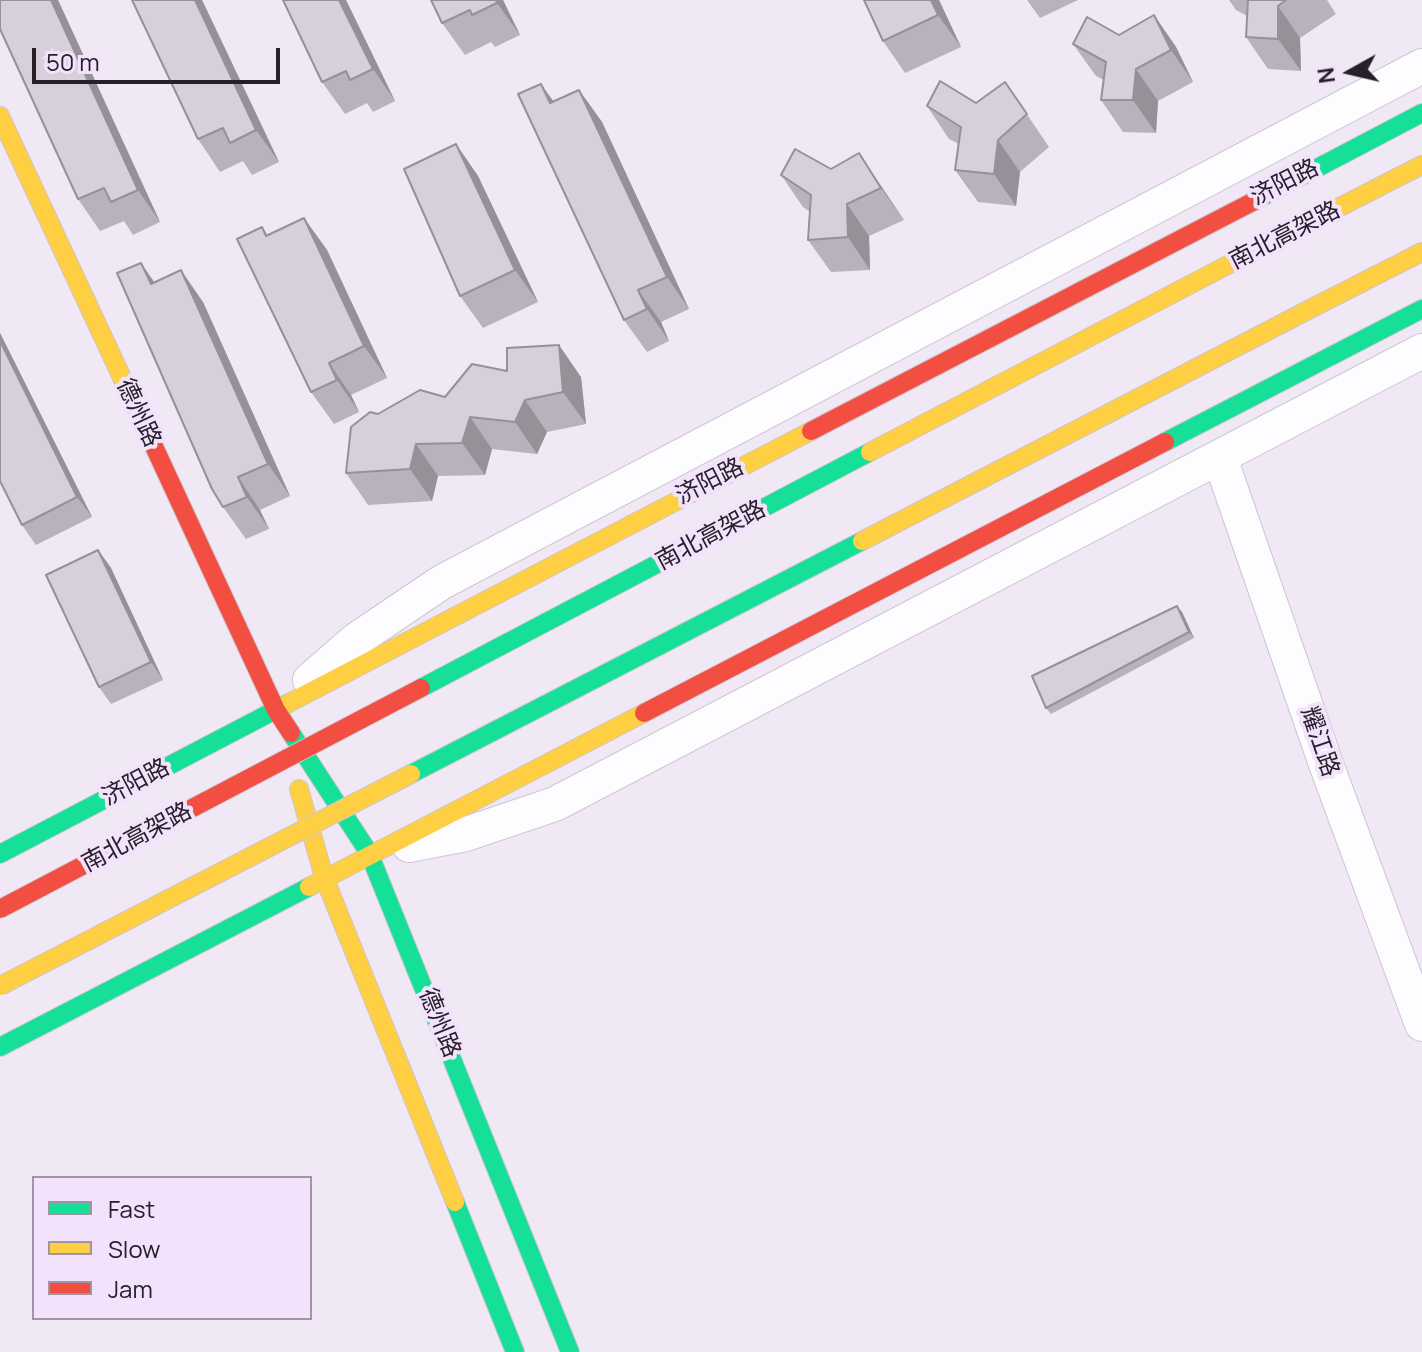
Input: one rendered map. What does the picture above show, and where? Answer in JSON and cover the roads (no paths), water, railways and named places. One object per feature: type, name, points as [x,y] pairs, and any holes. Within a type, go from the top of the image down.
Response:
[{"type":"main road","name":"济阳路","points":[[0,854],[495,593],[1422,113]]},
{"type":"main road","name":"德州路","points":[[0,116],[276,710],[369,853],[570,1352]]},
{"type":"main road","name":"南北高架路","points":[[0,909],[1422,165]]},
{"type":"main road","points":[[0,986],[1422,252]]},
{"type":"main road","points":[[0,1047],[1422,309]]},
{"type":"main road","name":"德州路","points":[[276,710],[324,877],[515,1352]]},
{"type":"street","points":[[276,710],[356,640],[442,582],[1422,66]]},
{"type":"street","points":[[369,853],[466,834],[555,804],[1422,351]]},
{"type":"street","name":"耀江路","points":[[1220,458],[1326,764],[1422,1024]]}]
